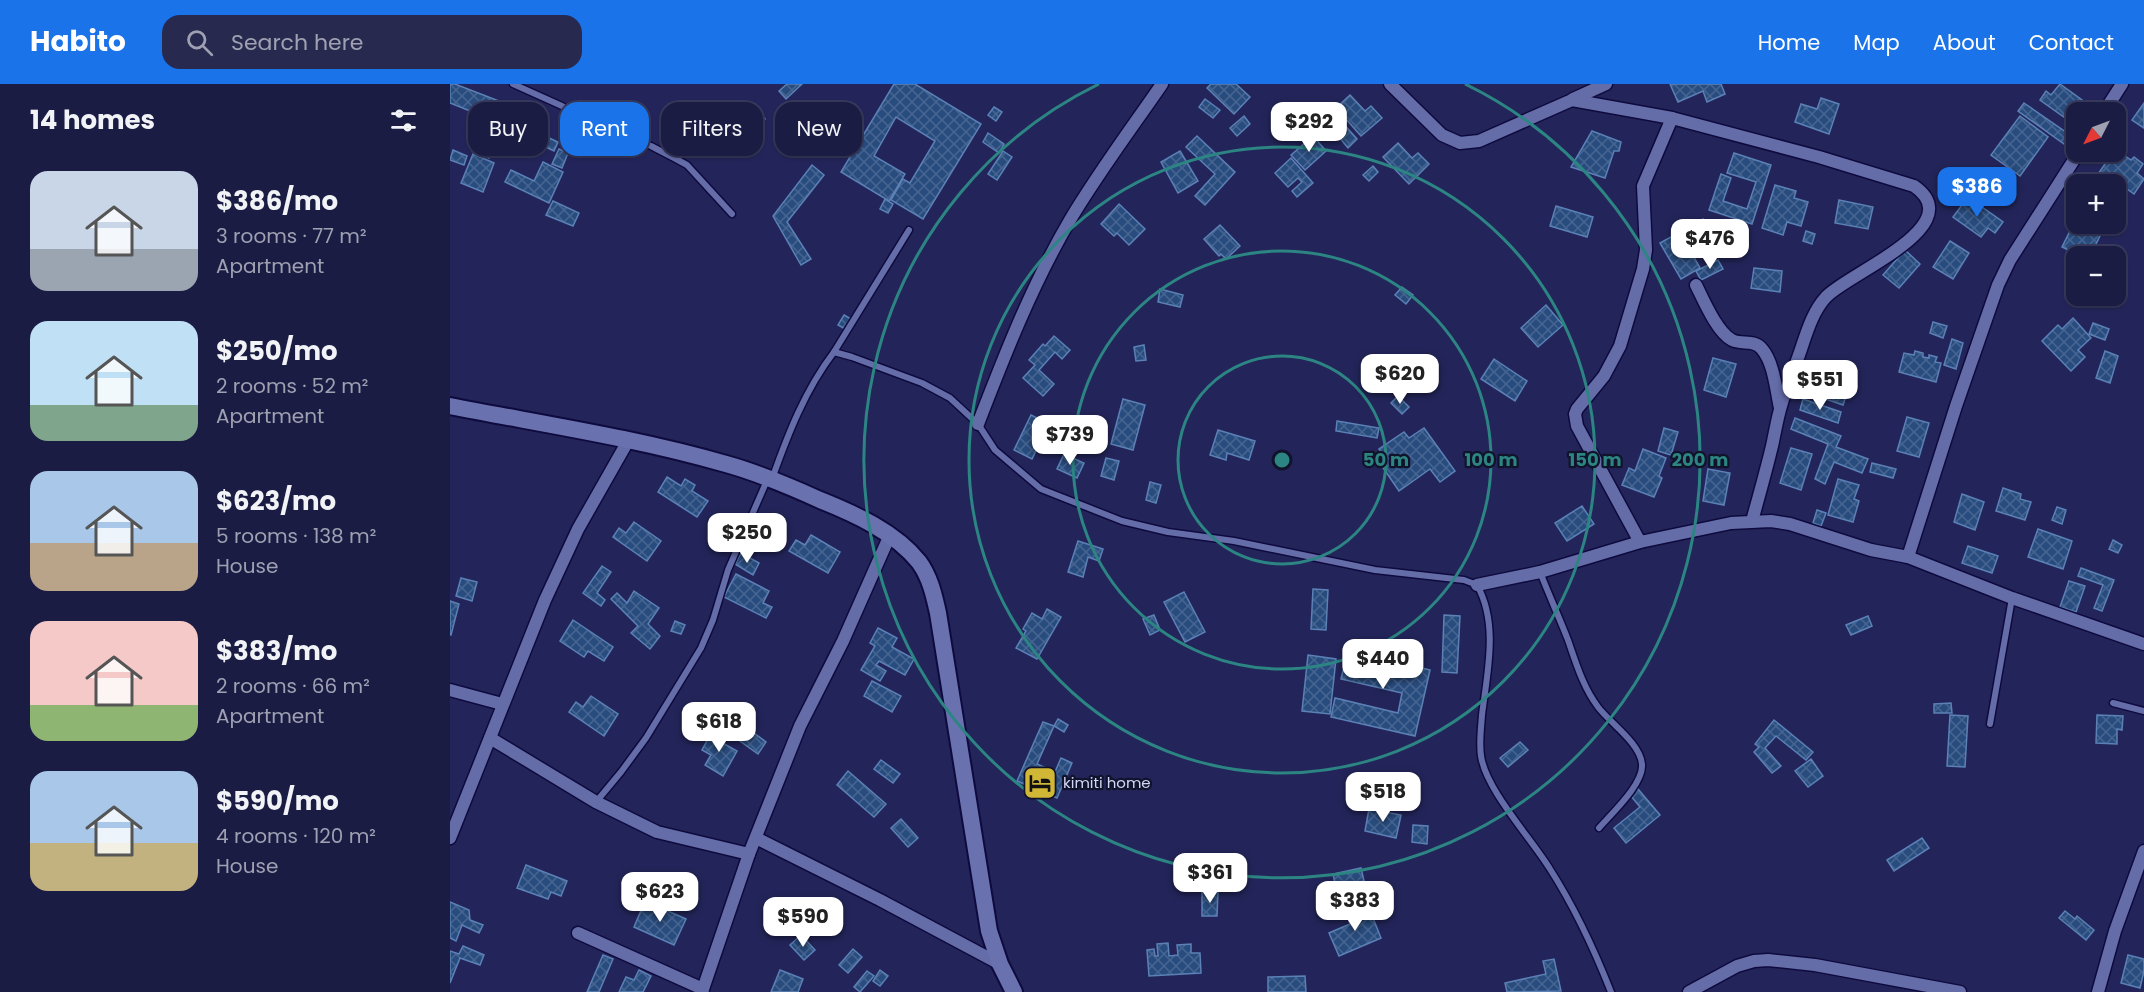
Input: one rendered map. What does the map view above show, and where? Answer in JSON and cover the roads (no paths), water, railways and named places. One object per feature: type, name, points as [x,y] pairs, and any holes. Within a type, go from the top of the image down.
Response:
[{"type":"street","points":[[978,424],[1024,308],[1050,257],[1077,210],[1162,84]]},
{"type":"street","points":[[1390,84],[1442,135],[1460,143],[1479,141],[1606,84]]},
{"type":"street","points":[[2110,102],[2122,84]]},
{"type":"street","points":[[1572,100],[1672,118],[1819,157],[1914,186],[1923,193],[1928,202],[1927,222],[1914,236],[1864,271],[1834,288],[1820,304],[1809,327],[1780,408],[1752,521]]},
{"type":"street","points":[[1640,542],[1577,426],[1575,414],[1581,403],[1604,376],[1620,346],[1643,269],[1646,250],[1642,186],[1672,118]]},
{"type":"street","points":[[1908,557],[1956,406],[1998,285],[2010,260],[2073,162]]},
{"type":"street","points":[[1696,285],[1723,333],[1732,340],[1740,343],[1750,342],[1762,348],[1769,363],[1780,408]]},
{"type":"street","points":[[450,406],[628,441],[725,464],[770,479],[847,511],[890,535],[920,563],[931,585],[938,613],[989,931],[1000,964],[1014,992]]},
{"type":"street","points":[[450,838],[453,824],[545,600],[574,539],[628,441]]},
{"type":"street","points":[[1477,585],[1540,572],[1640,542],[1731,523],[1752,521],[1790,524],[1847,544],[1908,557],[2012,598],[2144,644]]},
{"type":"street","points":[[578,933],[702,990],[749,854],[800,726],[843,641],[890,535]]},
{"type":"street","points":[[450,690],[502,704]]},
{"type":"street","points":[[490,738],[596,802],[657,832],[749,854]]},
{"type":"street","points":[[756,838],[880,900],[1000,964]]},
{"type":"street","points":[[2098,992],[2115,931],[2144,851]]},
{"type":"street","points":[[1689,992],[1737,966],[1768,960],[1815,965],[1960,992]]},
{"type":"lane","points":[[513,84],[562,106],[590,124],[651,147],[682,162],[732,214]]},
{"type":"lane","points":[[596,802],[646,738],[701,648],[713,620],[728,570],[806,397],[909,230]]},
{"type":"lane","points":[[834,352],[922,383],[950,398],[978,424],[995,450],[1041,489],[1122,520],[1168,532],[1234,541],[1376,570],[1464,580],[1477,585],[1489,613],[1480,740],[1481,758],[1490,782],[1550,868],[1581,923],[1611,992]]},
{"type":"lane","points":[[1540,572],[1587,690],[1599,708],[1628,738],[1643,766],[1637,781],[1624,800],[1599,828]]},
{"type":"lane","points":[[1990,724],[2012,598]]},
{"type":"lane","points":[[2114,703],[2144,711]]},
{"type":"place","name":"kimiti home","points":[[1040,783]]}]
